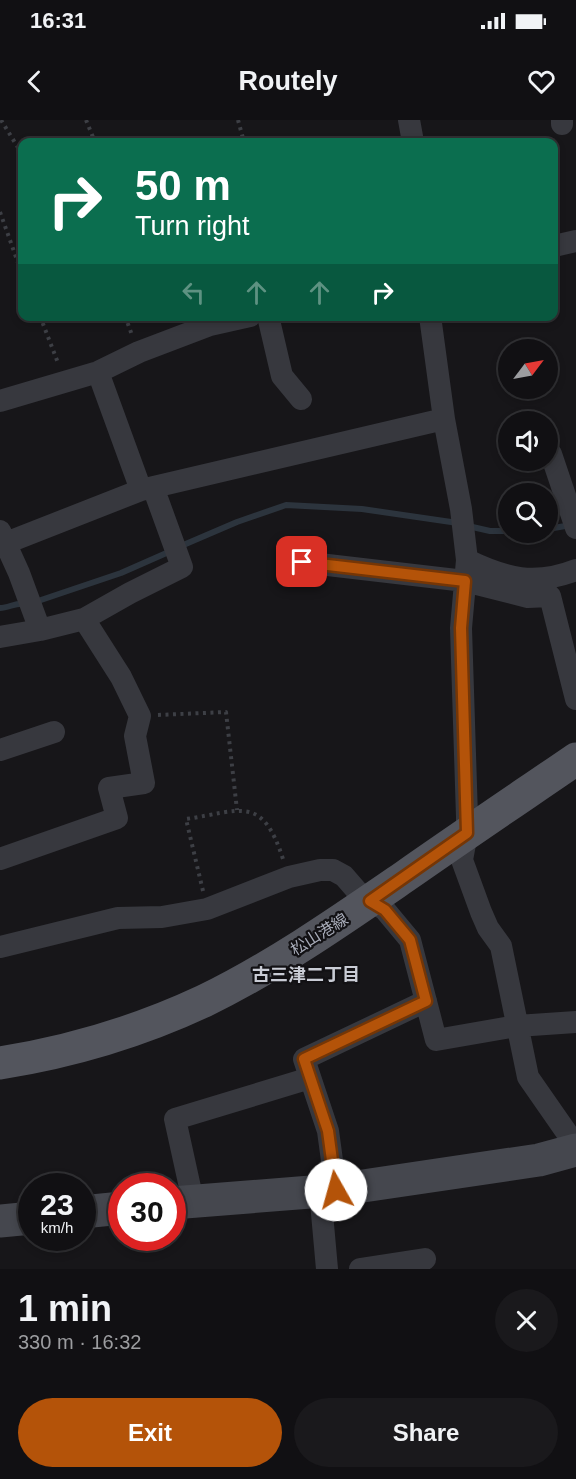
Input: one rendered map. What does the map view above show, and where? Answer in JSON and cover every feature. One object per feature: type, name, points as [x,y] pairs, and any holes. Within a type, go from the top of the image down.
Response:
[{"type":"main road","name":"松山港線","points":[[0,1062],[77,1047],[129,1031],[203,1001],[272,963],[370,901],[576,759]]},
{"type":"street","points":[[409,120],[412,138]]},
{"type":"street","points":[[558,245],[576,241]]},
{"type":"street","points":[[0,400],[98,372],[209,321]]},
{"type":"street","points":[[269,321],[282,376],[301,399]]},
{"type":"street","points":[[186,1202],[328,1191],[539,1160],[576,1148],[528,1077],[501,946],[488,928],[462,860],[467,833],[461,628],[466,570],[461,509],[444,419],[430,321]]},
{"type":"street","points":[[0,636],[40,630],[84,619],[130,592],[182,567],[98,372]]},
{"type":"street","points":[[40,630],[3,537],[147,489],[444,419]]},
{"type":"street","points":[[557,471],[576,528]]},
{"type":"street","points":[[302,562],[466,570],[482,567],[533,581],[560,577],[576,570]]},
{"type":"street","points":[[466,570],[528,597],[550,596],[576,699]]},
{"type":"street","points":[[0,859],[117,818],[109,789],[144,783],[135,736],[140,716],[122,677],[84,619]]},
{"type":"street","points":[[0,750],[54,732]]},
{"type":"street","points":[[0,947],[118,918],[162,917],[207,909],[289,877],[320,870],[333,870],[344,876],[370,901],[385,910],[410,940],[436,1040],[517,1026],[576,1022]]},
{"type":"street","points":[[327,1269],[328,1131],[304,1059],[426,1001]]},
{"type":"street","points":[[180,1173],[175,1119],[310,1078]]},
{"type":"street","points":[[0,1221],[18,1219]]},
{"type":"street","points":[[360,1269],[425,1257]]},
{"type":"path","points":[[1,120],[18,148]]},
{"type":"path","points":[[86,120],[93,138]]},
{"type":"path","points":[[238,120],[242,138]]},
{"type":"path","points":[[0,212],[18,263]]},
{"type":"path","points":[[42,321],[65,382]]},
{"type":"path","points":[[140,716],[226,712],[237,810]]},
{"type":"path","points":[[207,909],[186,819],[237,810],[249,811],[271,828],[289,877]]},
{"type":"waterway","points":[[181,546],[237,522],[286,505],[362,509],[458,523]]},
{"type":"waterway","points":[[558,527],[571,525]]},
{"type":"waterway","points":[[468,526],[498,531]]},
{"type":"waterway","points":[[35,602],[121,573],[171,551]]},
{"type":"waterway","points":[[0,608],[25,604]]},
{"type":"district","name":"古三津二丁目","points":[[306,975]]},
{"type":"route","points":[[302,562],[465,581],[461,628],[467,833],[370,901],[385,910],[410,940],[426,1001],[304,1059],[328,1131],[336,1190]]}]
